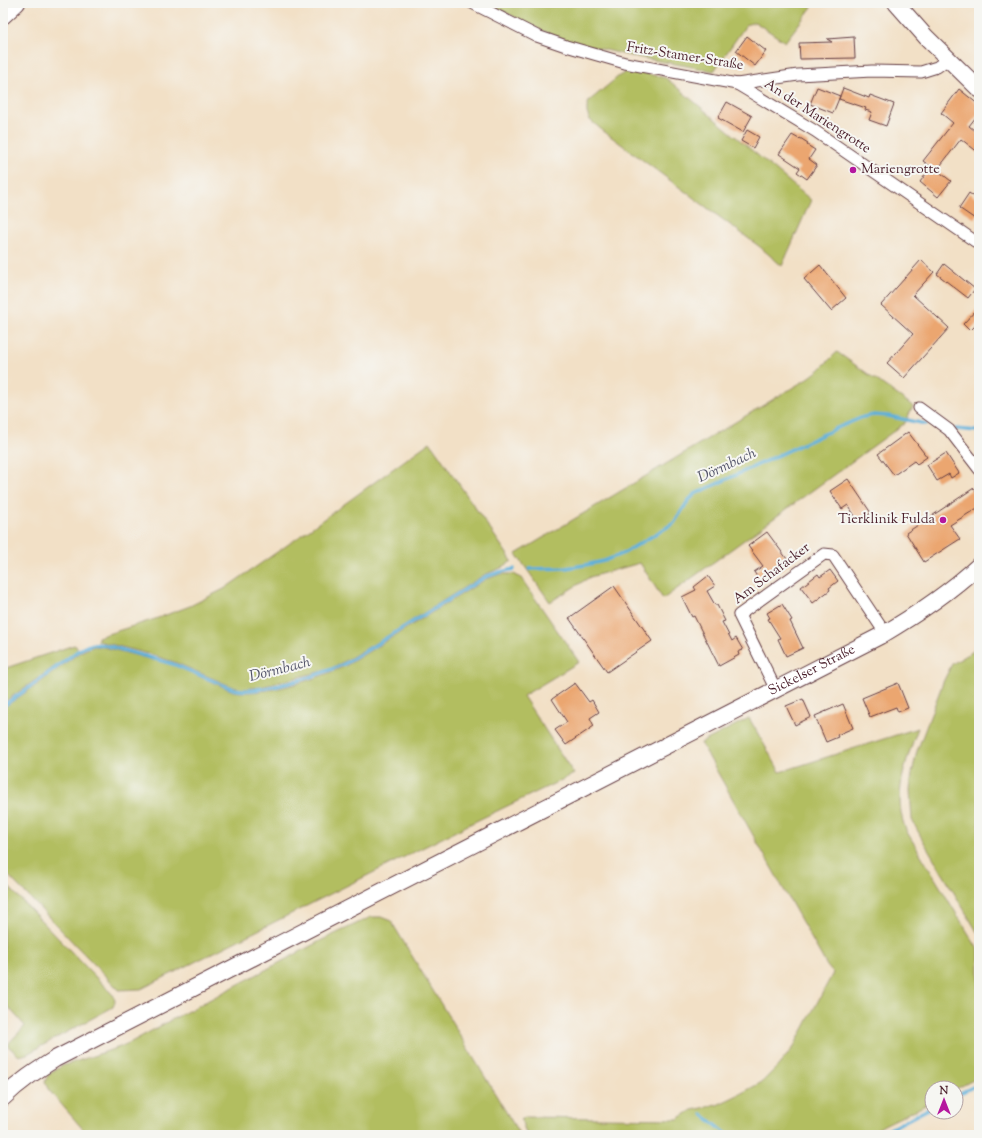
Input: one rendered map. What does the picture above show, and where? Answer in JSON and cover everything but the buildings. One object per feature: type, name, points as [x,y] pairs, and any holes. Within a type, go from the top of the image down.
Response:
[{"type":"main road","points":[[3,16],[17,3]]},
{"type":"main road","points":[[896,3],[926,37],[979,89]]},
{"type":"main road","name":"Sickelser Straße","points":[[3,1098],[15,1086],[31,1074],[56,1059],[886,633],[919,613],[941,597],[979,565]]},
{"type":"street","name":"Fritz-Stamer-Straße","points":[[472,3],[536,36],[566,46],[625,63],[737,84],[798,75],[872,71],[921,72],[937,67],[948,59]]},
{"type":"street","name":"An der Mariengrotte","points":[[737,84],[815,131],[979,244]]},
{"type":"street","points":[[919,408],[949,430],[979,470]]},
{"type":"street","name":"Am Schafacker","points":[[776,690],[739,615],[824,554],[833,555],[886,633]]},
{"type":"green space","points":[[487,3],[815,3],[785,42],[755,22],[746,25],[714,71],[626,55],[570,41],[540,30]]},
{"type":"green space","points":[[634,71],[666,78],[811,200],[782,266],[760,247],[590,120],[587,113],[589,101],[619,76],[626,72]]},
{"type":"green space","points":[[837,352],[913,406],[905,423],[663,599],[640,563],[590,577],[550,602],[516,554],[807,379],[819,370]]},
{"type":"green space","points":[[430,442],[512,561],[501,568],[484,575],[384,638],[330,669],[261,687],[243,689],[233,687],[174,662],[98,641],[98,637],[190,606],[224,589]]},
{"type":"green space","points":[[501,574],[514,574],[521,578],[579,662],[523,696],[574,774],[472,823],[141,989],[119,990],[3,870],[3,708],[80,652],[94,646],[104,647],[173,665],[233,691],[245,692],[275,689],[307,681],[347,665],[486,579]]},
{"type":"green space","points":[[979,641],[979,935],[912,820],[910,790],[917,751],[944,680],[952,664],[972,652]]},
{"type":"green space","points":[[74,645],[78,650],[3,703],[3,669]]},
{"type":"green space","points":[[749,718],[780,772],[918,728],[905,766],[902,780],[900,806],[902,819],[907,832],[979,951],[979,1077],[964,1085],[964,1080],[924,1080],[924,1106],[884,1125],[868,1135],[527,1135],[521,1120],[525,1117],[678,1119],[692,1110],[717,1105],[740,1094],[762,1082],[793,1048],[833,973],[827,966],[701,743]]},
{"type":"green space","points":[[3,881],[114,996],[115,1002],[113,1007],[27,1054],[19,1056],[7,1045],[25,1026],[3,1001]]},
{"type":"green space","points":[[371,917],[381,917],[391,921],[520,1135],[88,1135],[48,1089],[45,1082],[48,1075],[62,1066],[120,1047],[133,1041],[322,940]]},
{"type":"waterway","name":"Dörmbach","points":[[529,569],[566,568],[585,565],[604,561],[624,553],[674,523],[688,501],[695,494],[863,417],[874,415],[888,416],[926,424]]},
{"type":"waterway","name":"Dörmbach","points":[[956,429],[977,431]]},
{"type":"waterway","name":"Dörmbach","points":[[3,706],[79,650],[94,644],[105,645],[173,664],[233,689],[258,689],[290,683],[346,663],[485,577],[514,569]]},
{"type":"waterway","points":[[964,1091],[979,1084]]},
{"type":"waterway","points":[[878,1135],[924,1111]]},
{"type":"waterway","points":[[702,1114],[728,1135]]},
{"type":"place","name":"Mariengrotte","points":[[853,170]]},
{"type":"place","name":"Tierklinik Fulda","points":[[943,520]]}]
